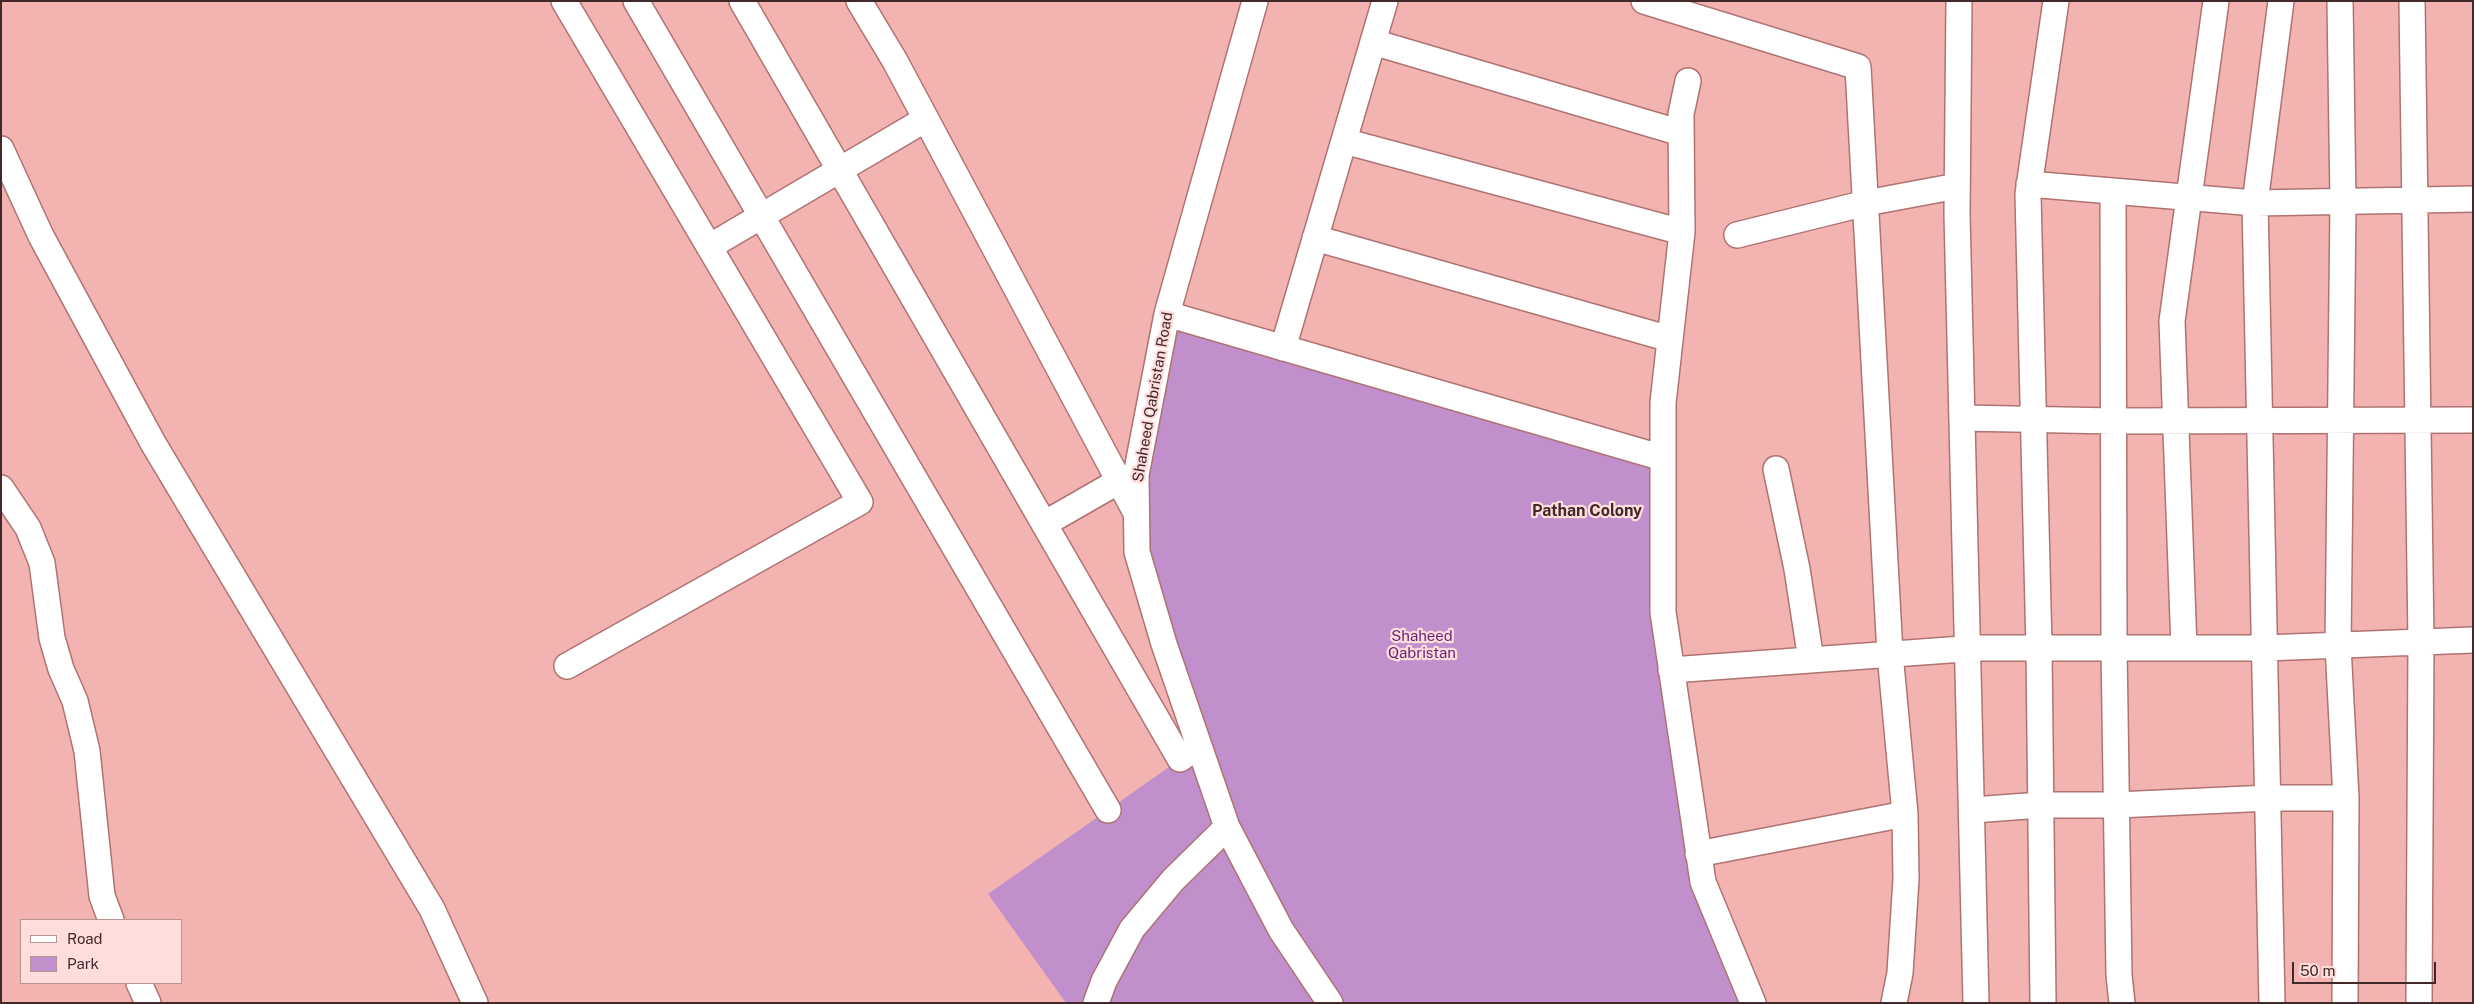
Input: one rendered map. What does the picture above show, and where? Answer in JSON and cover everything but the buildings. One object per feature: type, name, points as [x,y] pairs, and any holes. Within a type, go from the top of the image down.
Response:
[{"type":"street","points":[[564,1],[860,502],[567,666]]},
{"type":"street","points":[[636,1],[1108,810]]},
{"type":"street","points":[[742,1],[1180,759],[1199,746]]},
{"type":"street","points":[[859,1],[895,61],[1137,514]]},
{"type":"street","points":[[1283,348],[1385,1]]},
{"type":"street","points":[[1644,1],[1858,67],[1890,654],[1905,814],[1906,879],[1900,973],[1894,1003]]},
{"type":"street","points":[[1959,1],[1957,186],[1976,1003]]},
{"type":"street","points":[[2043,1003],[2039,648],[2029,184],[2056,1]]},
{"type":"street","points":[[2184,648],[2172,321],[2216,1]]},
{"type":"street","points":[[2272,1003],[2255,203],[2281,1]]},
{"type":"street","points":[[2340,1],[2343,203],[2338,646],[2346,798],[2345,1003]]},
{"type":"street","points":[[2412,1],[2421,642],[2419,1003]]},
{"type":"street","name":"Shaheed Qabristan Road","points":[[1250,3],[1167,314],[1136,475],[1137,552],[1164,644],[1227,827],[1281,930],[1330,1003]]},
{"type":"street","points":[[1373,42],[1680,133]]},
{"type":"street","points":[[1688,81],[1681,114],[1680,133],[1682,232],[1663,403],[1663,612],[1703,882],[1753,1003]]},
{"type":"street","points":[[709,247],[926,119]]},
{"type":"street","points":[[1344,141],[1682,232]]},
{"type":"street","points":[[1,149],[40,236],[153,443],[432,908],[475,1003]]},
{"type":"street","points":[[2029,184],[2255,203],[2343,203],[2415,199],[2473,199]]},
{"type":"street","points":[[1737,234],[1866,203],[1957,186]]},
{"type":"street","points":[[2113,191],[2114,648],[2119,975],[2122,1003]]},
{"type":"street","points":[[1315,238],[1670,339]]},
{"type":"street","points":[[1167,314],[1664,458]]},
{"type":"street","points":[[1963,418],[2113,421],[2473,420]]},
{"type":"street","points":[[1776,468],[1797,569],[1811,660]]},
{"type":"street","points":[[1044,524],[1119,481]]},
{"type":"street","points":[[1,488],[28,528],[42,564],[52,638],[61,669],[75,701],[88,751],[102,896],[111,919]]},
{"type":"street","points":[[1671,670],[1969,649],[2265,648],[2473,640]]},
{"type":"street","points":[[1972,810],[2041,805],[2117,805],[2269,798],[2346,798]]},
{"type":"street","points":[[1698,854],[1905,814]]},
{"type":"street","points":[[1096,1003],[1104,981],[1132,929],[1173,880],[1227,827]]},
{"type":"street","points":[[139,984],[148,1003]]},
{"type":"green space","name":"Shaheed Qabristan","points":[[1166,320],[1663,458],[1663,612],[1703,882],[1753,1003],[1066,1003],[988,894],[1199,746],[1137,552]]},
{"type":"district","name":"Pathan Colony","points":[[1587,511]]}]
